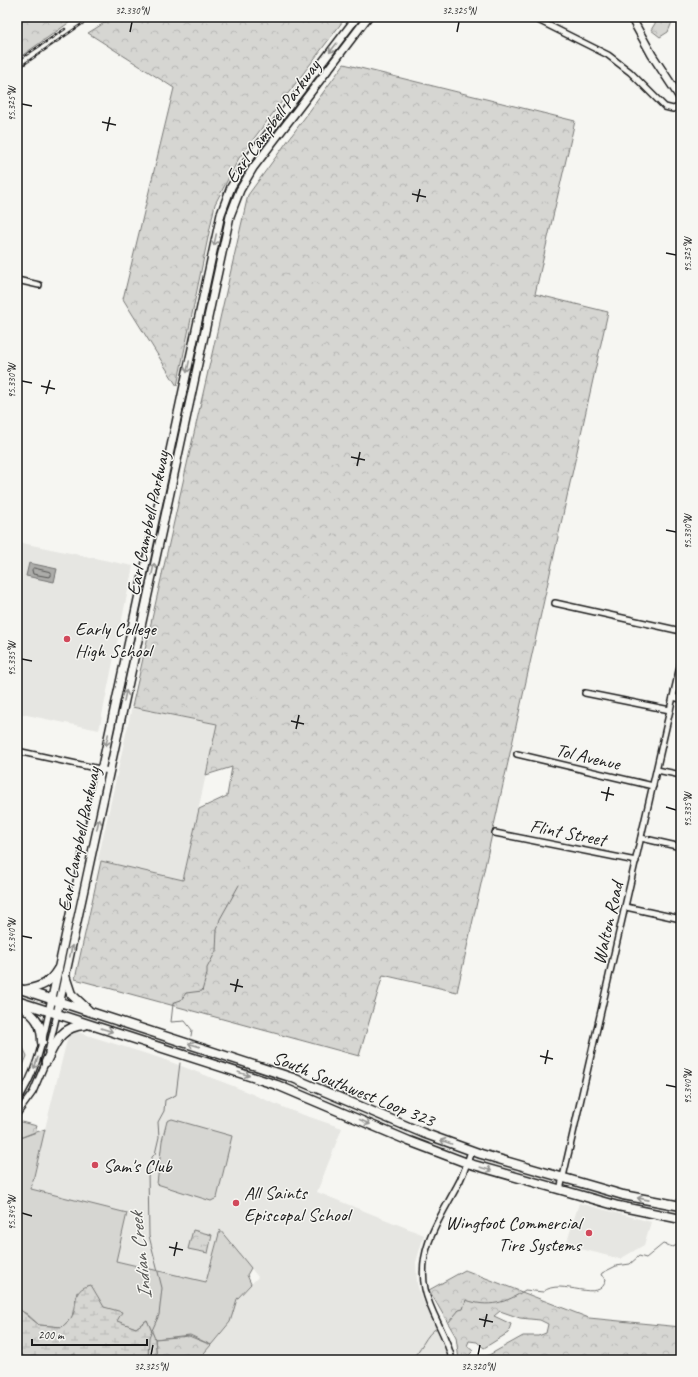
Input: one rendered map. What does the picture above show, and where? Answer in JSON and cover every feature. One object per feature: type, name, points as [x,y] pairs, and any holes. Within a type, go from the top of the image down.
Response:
[{"type":"highway","points":[[21,989],[45,984],[51,980],[58,969]]},
{"type":"highway","points":[[65,976],[71,994],[92,1013]]},
{"type":"highway","name":"South Southwest Loop 323","points":[[21,989],[250,1063],[314,1086],[409,1128],[471,1151],[563,1179],[623,1195],[681,1206]]},
{"type":"highway","points":[[17,1002],[38,1020],[42,1031],[42,1042]]},
{"type":"highway","name":"South Southwest Loop 323","points":[[17,1002],[290,1089],[409,1141],[467,1163],[618,1206],[681,1218]]},
{"type":"highway","points":[[46,1062],[56,1040],[64,1031],[76,1026],[91,1025]]},
{"type":"highway","points":[[228,1068],[232,1064],[250,1063]]},
{"type":"main road","name":"Earl Campbell Parkway","points":[[53,1013],[58,969],[221,214],[233,183],[247,161],[357,17]]},
{"type":"main road","name":"Earl Campbell Parkway","points":[[55,1001],[65,976],[230,216],[240,190],[253,168],[368,17]]},
{"type":"main road","points":[[631,17],[652,55],[681,99]]},
{"type":"main road","points":[[221,214],[230,216]]},
{"type":"main road","points":[[161,492],[169,494]]},
{"type":"street","points":[[532,17],[608,55],[630,72],[665,107],[673,109],[681,106]]},
{"type":"street","points":[[17,280],[39,285]]},
{"type":"street","points":[[555,603],[681,631]]},
{"type":"street","name":"Walton Road","points":[[560,1190],[681,662]]},
{"type":"street","points":[[585,693],[670,710]]},
{"type":"street","points":[[673,697],[681,699]]},
{"type":"street","points":[[17,751],[109,771]]},
{"type":"street","name":"Tol Avenue","points":[[517,754],[653,786]]},
{"type":"street","points":[[657,770],[681,775]]},
{"type":"street","name":"Flint Street","points":[[495,833],[636,861]]},
{"type":"street","points":[[641,838],[681,847]]},
{"type":"street","points":[[626,907],[681,919]]},
{"type":"street","name":"Earl Campbell Parkway","points":[[17,1101],[32,1075],[53,1013]]},
{"type":"street","name":"Earl Campbell Parkway","points":[[17,1114],[28,1100],[46,1062],[53,1013]]},
{"type":"street","points":[[452,1360],[444,1333],[426,1294],[423,1263],[431,1233],[457,1187],[471,1151]]},
{"type":"shaded area","name":"Early College High School","points":[[17,542],[133,566],[99,730],[17,713]]},
{"type":"shaded area","points":[[132,707],[217,724],[183,880],[98,860]]},
{"type":"shaded area","name":"All Saints Episcopal School","points":[[74,1031],[163,1059],[292,1111],[342,1128],[317,1192],[424,1235],[416,1262],[417,1283],[420,1294],[443,1339],[447,1360],[198,1360],[229,1323],[237,1299],[258,1277],[220,1230],[206,1282],[116,1261],[127,1213],[30,1189],[68,1036]]},
{"type":"shaded area","points":[[579,1203],[651,1222],[644,1245],[620,1259],[566,1245]]},
{"type":"green space","points":[[17,17],[77,17],[17,59]]},
{"type":"green space","points":[[114,17],[346,17],[239,158],[215,204],[177,386],[123,299],[174,88],[88,33]]},
{"type":"green space","points":[[659,17],[674,17],[668,32],[660,37],[651,30]]},
{"type":"green space","points":[[344,64],[575,121],[535,294],[608,312],[457,992],[383,975],[359,1056],[75,979],[101,861],[183,880],[199,809],[227,796],[232,767],[206,775],[217,724],[132,707],[248,195]]},
{"type":"green space","points":[[17,1035],[27,1056],[17,1080]]},
{"type":"green space","points":[[172,1119],[232,1136],[217,1198],[211,1201],[157,1184],[162,1141],[167,1121]]},
{"type":"green space","points":[[17,1121],[37,1126],[35,1132],[17,1139]]},
{"type":"green space","points":[[45,1129],[31,1189],[127,1213],[116,1261],[206,1282],[220,1230],[251,1268],[247,1275],[251,1284],[237,1299],[230,1322],[211,1345],[190,1335],[155,1339],[147,1320],[136,1328],[116,1321],[104,1307],[77,1292],[72,1317],[62,1327],[39,1325],[27,1314],[17,1309],[17,1139]]},
{"type":"green space","points":[[193,1230],[212,1235],[208,1253],[188,1249]]},
{"type":"green space","points":[[465,1270],[589,1318],[681,1327],[681,1360],[480,1360],[523,1336],[538,1336],[546,1333],[548,1324],[540,1320],[520,1318],[500,1311],[494,1316],[511,1324],[508,1333],[484,1348],[477,1342],[469,1341],[467,1346],[473,1351],[464,1360],[459,1360],[456,1337],[429,1290]]},
{"type":"green space","points":[[91,1285],[104,1307],[122,1312],[117,1321],[136,1328],[147,1320],[155,1339],[157,1360],[78,1360],[75,1354],[61,1360],[57,1360],[36,1356],[25,1357],[17,1352],[17,1307],[39,1325],[62,1327],[74,1313],[77,1294],[84,1287]]},
{"type":"green space","points":[[189,1336],[211,1345],[198,1360],[157,1360],[155,1339]]},
{"type":"water","points":[[29,563],[57,569],[54,582],[26,576]]},
{"type":"waterway","name":"Indian Creek","points":[[191,1036],[192,1030],[185,1021],[171,1022],[173,1004],[181,1000],[186,993],[202,991],[207,974],[207,968],[216,951],[217,930],[220,919],[239,885]]},
{"type":"waterway","name":"Indian Creek","points":[[148,1360],[149,1337],[159,1315],[162,1288],[149,1236],[148,1170],[152,1157],[155,1154],[159,1137],[158,1122],[164,1111],[165,1100],[176,1095],[180,1063]]},
{"type":"waterway","points":[[448,1323],[459,1310],[463,1309],[466,1300],[482,1304],[490,1304],[504,1301],[525,1290],[543,1292],[551,1288],[560,1287],[589,1291],[597,1290],[603,1287],[606,1279],[601,1275],[602,1273],[616,1266],[630,1264],[639,1256],[646,1258],[663,1244],[673,1247],[681,1243]]},
{"type":"waterway","points":[[410,1360],[418,1352],[429,1334],[437,1328]]},
{"type":"railway","points":[[17,69],[92,17]]},
{"type":"railway","points":[[17,61],[65,29]]},
{"type":"place","name":"Early College High School","points":[[67,639]]},
{"type":"place","name":"Sam's Club","points":[[95,1165]]},
{"type":"place","name":"All Saints Episcopal School","points":[[236,1203]]},
{"type":"place","name":"Wingfoot Commercial Tire Systems","points":[[589,1233]]}]
